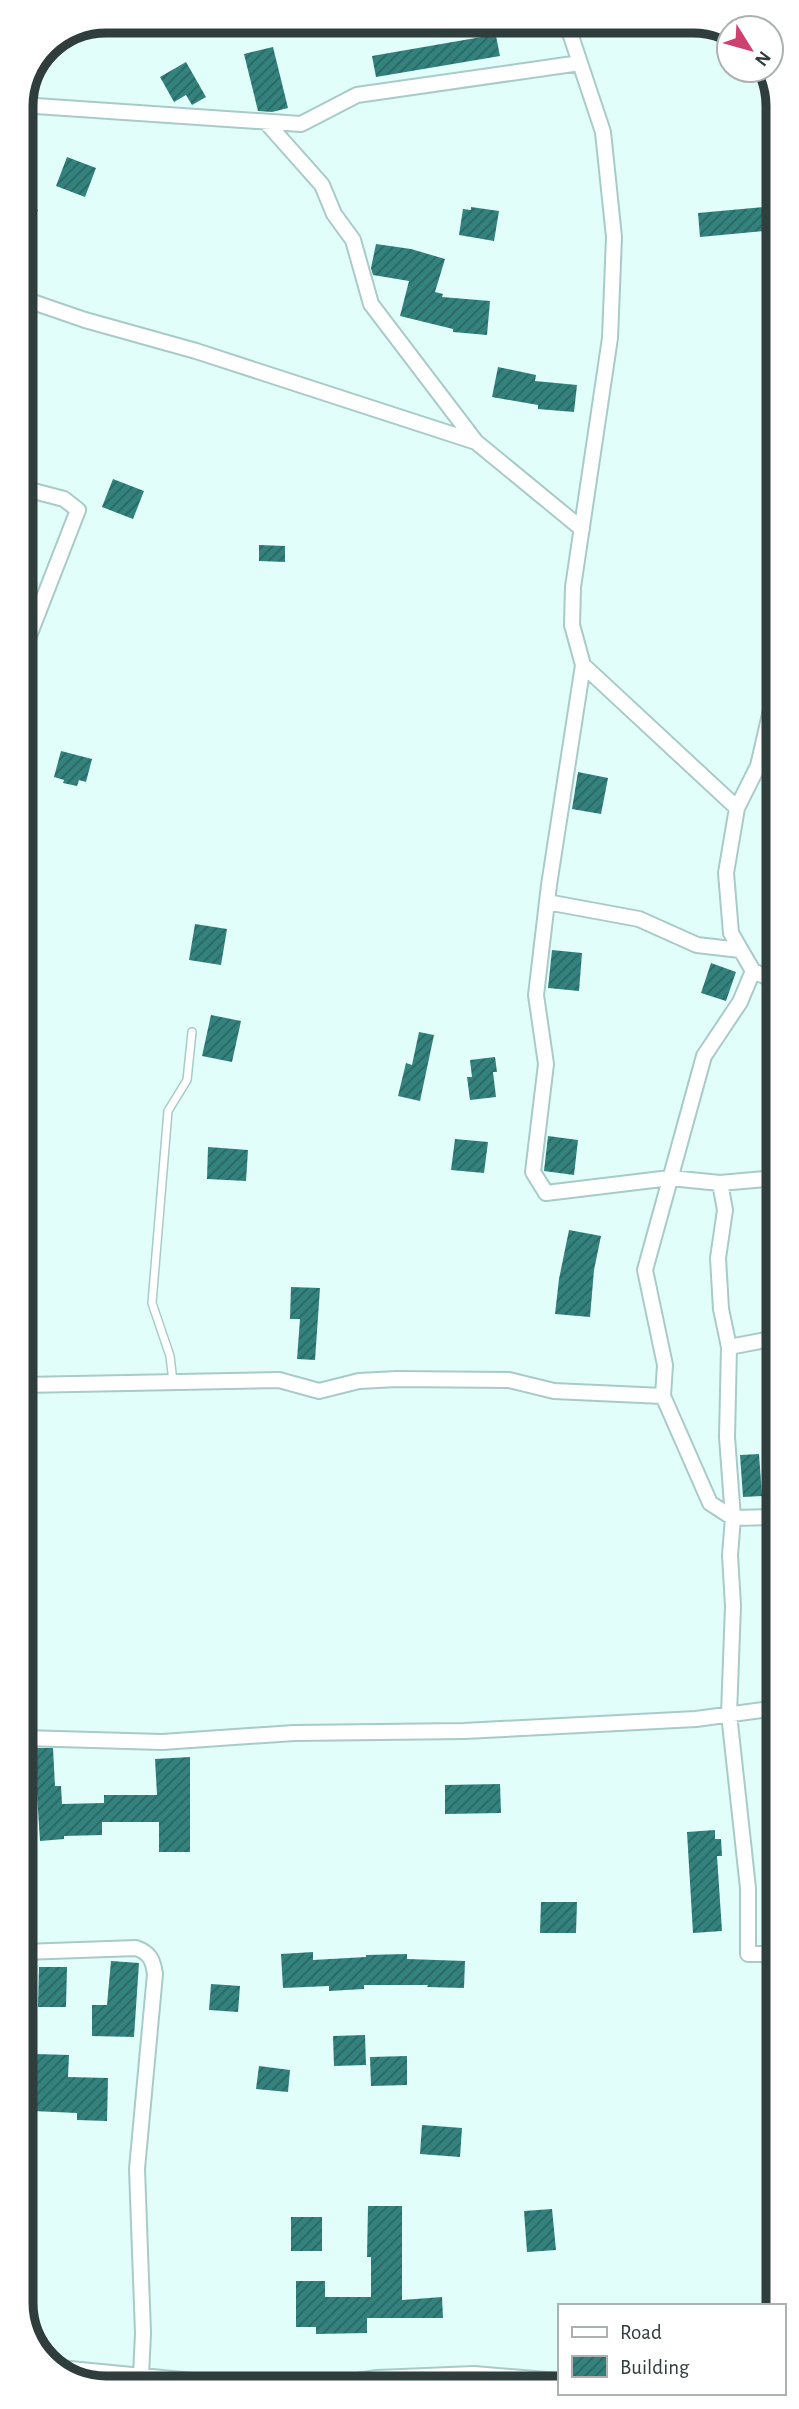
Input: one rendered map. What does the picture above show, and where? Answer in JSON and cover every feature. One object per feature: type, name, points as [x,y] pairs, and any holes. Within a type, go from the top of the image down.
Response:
[{"type":"street","points":[[570,33],[603,132],[614,237],[610,338],[573,587],[572,625],[583,665],[547,902],[536,995],[546,1064],[533,1172],[545,1193],[670,1178],[720,1183],[766,1179]]},
{"type":"street","points":[[33,106],[302,124],[357,95],[580,64]]},
{"type":"street","points":[[266,122],[322,185],[334,214],[354,240],[372,304],[476,442],[582,528]]},
{"type":"street","points":[[33,302],[85,320],[196,351],[476,442]]},
{"type":"street","points":[[33,491],[64,499],[78,510],[33,626]]},
{"type":"street","points":[[583,665],[737,808]]},
{"type":"street","points":[[766,731],[758,765],[737,808],[726,873],[731,933],[753,971],[766,977]]},
{"type":"street","points":[[758,765],[766,759]]},
{"type":"street","points":[[547,902],[639,919],[697,945],[740,950]]},
{"type":"street","points":[[753,971],[740,1002],[704,1056],[645,1270],[665,1365],[663,1395],[710,1503],[733,1518],[766,1517]]},
{"type":"street","points":[[720,1183],[726,1210],[718,1258],[722,1309],[729,1347],[727,1437],[733,1518],[730,1555],[733,1606],[729,1714],[748,1888],[748,1954],[766,1954]]},
{"type":"street","points":[[729,1347],[766,1340]]},
{"type":"street","points":[[33,1385],[279,1380],[319,1391],[359,1381],[384,1379],[509,1380],[554,1391],[663,1395]]},
{"type":"street","points":[[33,1738],[162,1742],[294,1733],[464,1731],[696,1719],[766,1709]]},
{"type":"street","points":[[33,1952],[136,1948],[145,1951],[153,1960],[155,1974],[137,2169],[143,2333],[139,2376]]},
{"type":"street","points":[[426,2376],[498,2376]]},
{"type":"lane","points":[[173,1382],[170,1356],[152,1303],[168,1111],[187,1080],[192,1032]]},
{"type":"building","points":[[496,36],[500,56],[376,77],[372,56]]},
{"type":"building","points":[[273,47],[288,108],[272,112],[258,111],[244,54]]},
{"type":"building","points":[[186,62],[206,97],[192,105],[186,95],[174,102],[160,77]]},
{"type":"building","points":[[67,157],[96,168],[85,197],[56,186]]},
{"type":"building","points":[[471,207],[499,211],[494,241],[459,235],[463,209],[471,210]]},
{"type":"building","points":[[766,207],[766,231],[700,237],[698,213]]},
{"type":"building","points":[[33,208],[38,210],[33,220]]},
{"type":"building","points":[[376,244],[411,249],[445,259],[435,292],[443,294],[442,297],[490,301],[487,335],[453,332],[453,329],[400,316],[409,281],[373,275],[371,268]]},
{"type":"building","points":[[498,367],[536,375],[535,381],[577,385],[574,412],[538,409],[538,405],[492,397]]},
{"type":"building","points":[[113,479],[144,491],[133,519],[102,507]]},
{"type":"building","points":[[259,545],[285,546],[285,562],[259,561]]},
{"type":"building","points":[[61,751],[92,759],[86,782],[79,780],[77,786],[63,783],[64,780],[54,777]]},
{"type":"building","points":[[578,772],[608,778],[601,814],[572,809]]},
{"type":"building","points":[[195,924],[227,929],[221,965],[189,960]]},
{"type":"building","points":[[552,950],[582,953],[579,991],[548,988]]},
{"type":"building","points":[[711,963],[736,972],[726,1001],[701,993]]},
{"type":"building","points":[[211,1015],[241,1021],[232,1062],[202,1056]]},
{"type":"building","points":[[419,1032],[434,1035],[420,1101],[398,1096],[406,1063],[412,1065]]},
{"type":"building","points":[[495,1057],[497,1072],[493,1072],[496,1097],[470,1100],[467,1077],[472,1077],[470,1060]]},
{"type":"building","points":[[548,1136],[578,1140],[574,1175],[544,1171]]},
{"type":"building","points":[[455,1139],[488,1142],[484,1173],[451,1170]]},
{"type":"building","points":[[208,1147],[248,1150],[246,1181],[207,1179]]},
{"type":"building","points":[[569,1230],[601,1236],[594,1270],[590,1317],[555,1314]]},
{"type":"building","points":[[291,1287],[320,1288],[315,1360],[297,1359],[300,1319],[290,1319]]},
{"type":"building","points":[[759,1454],[762,1496],[743,1497],[740,1455]]},
{"type":"building","points":[[33,1748],[53,1748],[55,1786],[61,1786],[62,1804],[104,1803],[104,1795],[157,1795],[155,1759],[190,1757],[190,1852],[159,1852],[159,1822],[102,1822],[102,1835],[64,1836],[64,1839],[40,1841],[36,1778],[33,1778]]},
{"type":"building","points":[[500,1784],[501,1813],[445,1814],[445,1785]]},
{"type":"building","points":[[715,1830],[715,1839],[721,1839],[722,1856],[717,1856],[722,1931],[693,1933],[687,1832]]},
{"type":"building","points":[[541,1902],[577,1902],[576,1933],[540,1933]]},
{"type":"building","points":[[313,1952],[313,1960],[407,1954],[407,1959],[465,1961],[464,1988],[364,1985],[364,1989],[329,1991],[329,1986],[283,1988],[281,1954]]},
{"type":"building","points":[[111,1961],[139,1963],[134,2037],[92,2036],[92,2005],[107,2005]]},
{"type":"building","points":[[39,1967],[67,1967],[66,2007],[38,2007]]},
{"type":"building","points":[[211,1984],[240,1986],[238,2012],[209,2010]]},
{"type":"building","points":[[365,2035],[366,2065],[334,2066],[333,2036]]},
{"type":"building","points":[[36,2054],[69,2055],[68,2077],[108,2078],[107,2121],[77,2120],[77,2113],[33,2111]]},
{"type":"building","points":[[407,2056],[407,2085],[371,2086],[370,2057]]},
{"type":"building","points":[[259,2066],[290,2070],[288,2092],[256,2089]]},
{"type":"building","points":[[422,2125],[462,2128],[460,2157],[420,2154]]},
{"type":"building","points":[[368,2206],[402,2206],[402,2300],[442,2297],[443,2318],[367,2318],[367,2333],[316,2334],[316,2327],[296,2327],[296,2281],[325,2281],[325,2297],[371,2297],[371,2257],[367,2257]]},
{"type":"building","points":[[552,2209],[556,2250],[527,2252],[524,2211]]},
{"type":"building","points":[[291,2217],[322,2217],[322,2251],[291,2251]]}]
